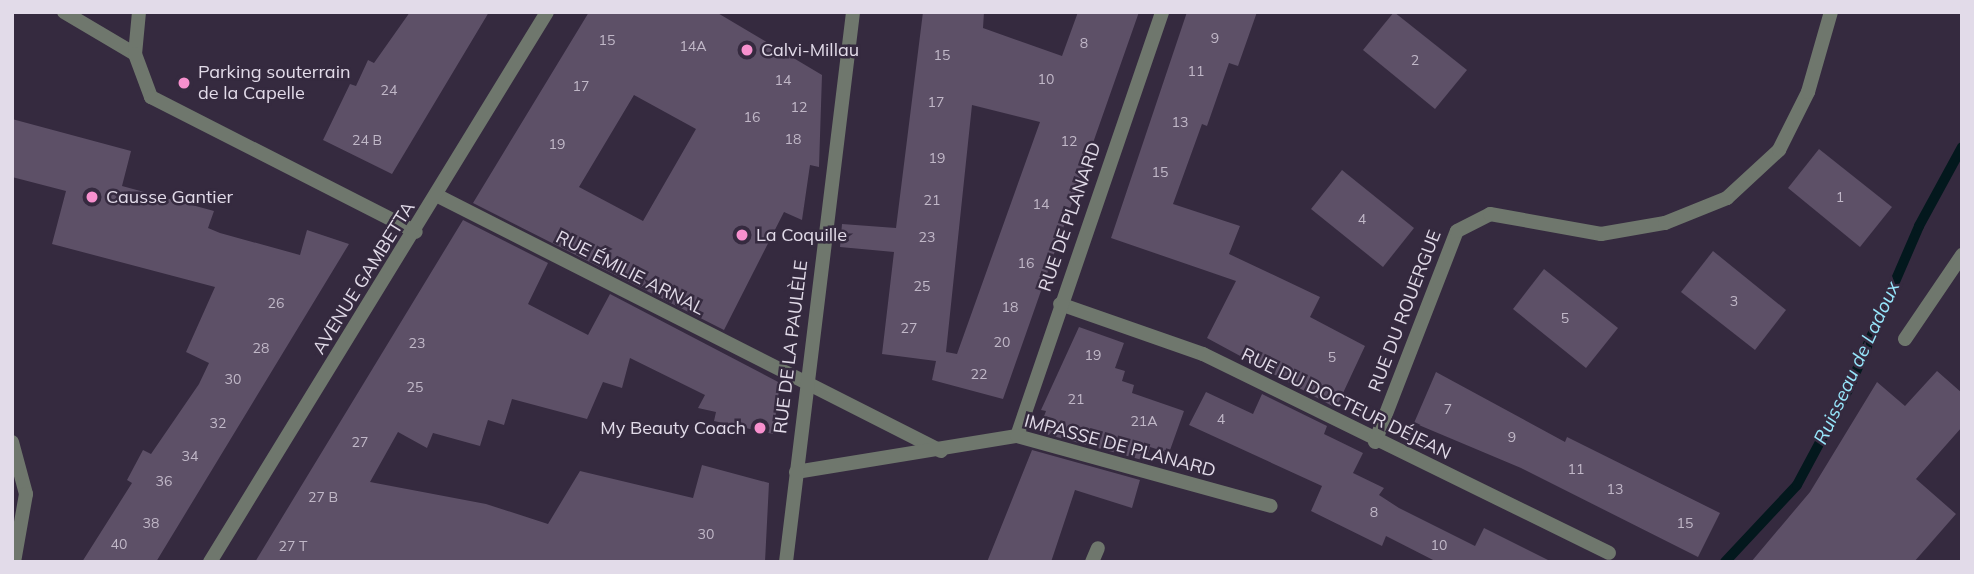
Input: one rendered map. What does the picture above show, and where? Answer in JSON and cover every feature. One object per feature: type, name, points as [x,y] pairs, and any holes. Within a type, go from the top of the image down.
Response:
[{"type":"street","points":[[64,12],[135,54]]},
{"type":"street","points":[[139,12],[135,54],[151,97],[416,232]]},
{"type":"street","name":"AVENUE GAMBETTA","points":[[210,562],[438,197],[547,12]]},
{"type":"street","name":"RUE DE LA PAULÈLE","points":[[786,562],[805,384],[853,12]]},
{"type":"street","name":"RUE DE PLANARD","points":[[1017,436],[1162,12]]},
{"type":"street","name":"RUE DU ROUERGUE","points":[[1375,442],[1457,230],[1490,214],[1601,234],[1665,223],[1727,198],[1779,150],[1808,92],[1831,12]]},
{"type":"street","name":"RUE ÉMILIE ARNAL","points":[[438,197],[805,384]]},
{"type":"street","points":[[1905,339],[1962,255]]},
{"type":"street","name":"RUE DU DOCTEUR DÉJEAN","points":[[1060,304],[1203,355],[1375,442],[1609,554]]},
{"type":"street","points":[[805,384],[941,451]]},
{"type":"street","name":"IMPASSE DE PLANARD","points":[[796,472],[941,451],[1017,436],[1271,506]]},
{"type":"street","points":[[12,442],[26,494],[14,562]]},
{"type":"building","points":[[410,12],[489,12],[392,174],[323,140],[350,84],[356,86],[368,60],[374,63]]},
{"type":"building","points":[[589,12],[716,12],[822,75],[819,167],[810,165],[802,220],[784,212],[724,330],[473,203]],"holes":[[[634,95],[696,129],[643,221],[579,187]]]},
{"type":"building","points":[[923,12],[984,12],[983,28],[1062,56],[1078,12],[1139,12],[1003,399],[932,380],[936,361],[882,354],[894,252],[840,247],[842,224],[896,228]],"holes":[[[972,105],[1040,122],[957,354],[946,352]]]},
{"type":"building","points":[[1187,12],[1257,12],[1238,66],[1229,63],[1207,126],[1202,124],[1173,204],[1240,226],[1229,254],[1320,297],[1310,317],[1365,346],[1336,408],[1207,338],[1236,281],[1111,238]]},
{"type":"building","points":[[1394,12],[1467,70],[1435,109],[1363,50]]},
{"type":"building","points":[[12,119],[131,151],[122,186],[214,211],[208,228],[220,233],[300,255],[307,230],[349,244],[156,562],[82,562],[132,483],[127,480],[143,450],[151,454],[199,384],[209,363],[186,352],[215,287],[52,244],[66,191],[12,177]]},
{"type":"building","points":[[1819,149],[1892,207],[1860,247],[1788,188]]},
{"type":"building","points":[[1342,170],[1414,228],[1383,267],[1311,209]]},
{"type":"building","points":[[463,220],[548,263],[528,304],[588,335],[610,294],[780,383],[773,434],[714,421],[716,412],[698,408],[705,395],[630,358],[622,388],[603,382],[587,419],[512,399],[504,425],[488,420],[480,446],[433,433],[427,448],[398,432],[370,482],[486,504],[548,524],[580,471],[693,498],[702,465],[769,483],[765,562],[255,562]]},
{"type":"building","points":[[1713,251],[1786,310],[1755,350],[1681,292]]},
{"type":"building","points":[[1544,269],[1618,328],[1586,368],[1513,309]]},
{"type":"building","points":[[1079,327],[1124,343],[1115,368],[1125,371],[1122,381],[1134,385],[1132,393],[1184,411],[1169,453],[1150,447],[1146,461],[1038,432],[1046,411],[1041,410]]},
{"type":"building","points":[[1937,371],[1962,393],[1962,427],[1916,479],[1956,514],[1914,562],[1751,562],[1810,492],[1877,382],[1905,406]]},
{"type":"building","points":[[1436,372],[1565,442],[1567,437],[1720,513],[1698,557],[1521,468],[1414,423]]},
{"type":"building","points":[[1206,392],[1253,414],[1262,394],[1327,426],[1324,434],[1363,453],[1353,473],[1384,488],[1379,495],[1399,508],[1475,546],[1484,528],[1552,562],[1437,562],[1386,536],[1382,546],[1311,511],[1322,486],[1189,425]]},
{"type":"building","points":[[1032,450],[1140,480],[1132,508],[1075,490],[1051,562],[987,562]]},
{"type":"waterway","name":"Ruisseau de Ladoux","points":[[1725,562],[1797,485],[1849,388],[1919,226],[1962,147]]},
{"type":"place","name":"Calvi-Millau","points":[[747,50]]},
{"type":"place","name":"Parking souterrain de la Capelle","points":[[184,83]]},
{"type":"place","name":"Causse Gantier","points":[[92,197]]},
{"type":"place","name":"La Coquille","points":[[742,235]]},
{"type":"place","name":"My Beauty Coach","points":[[760,428]]}]
